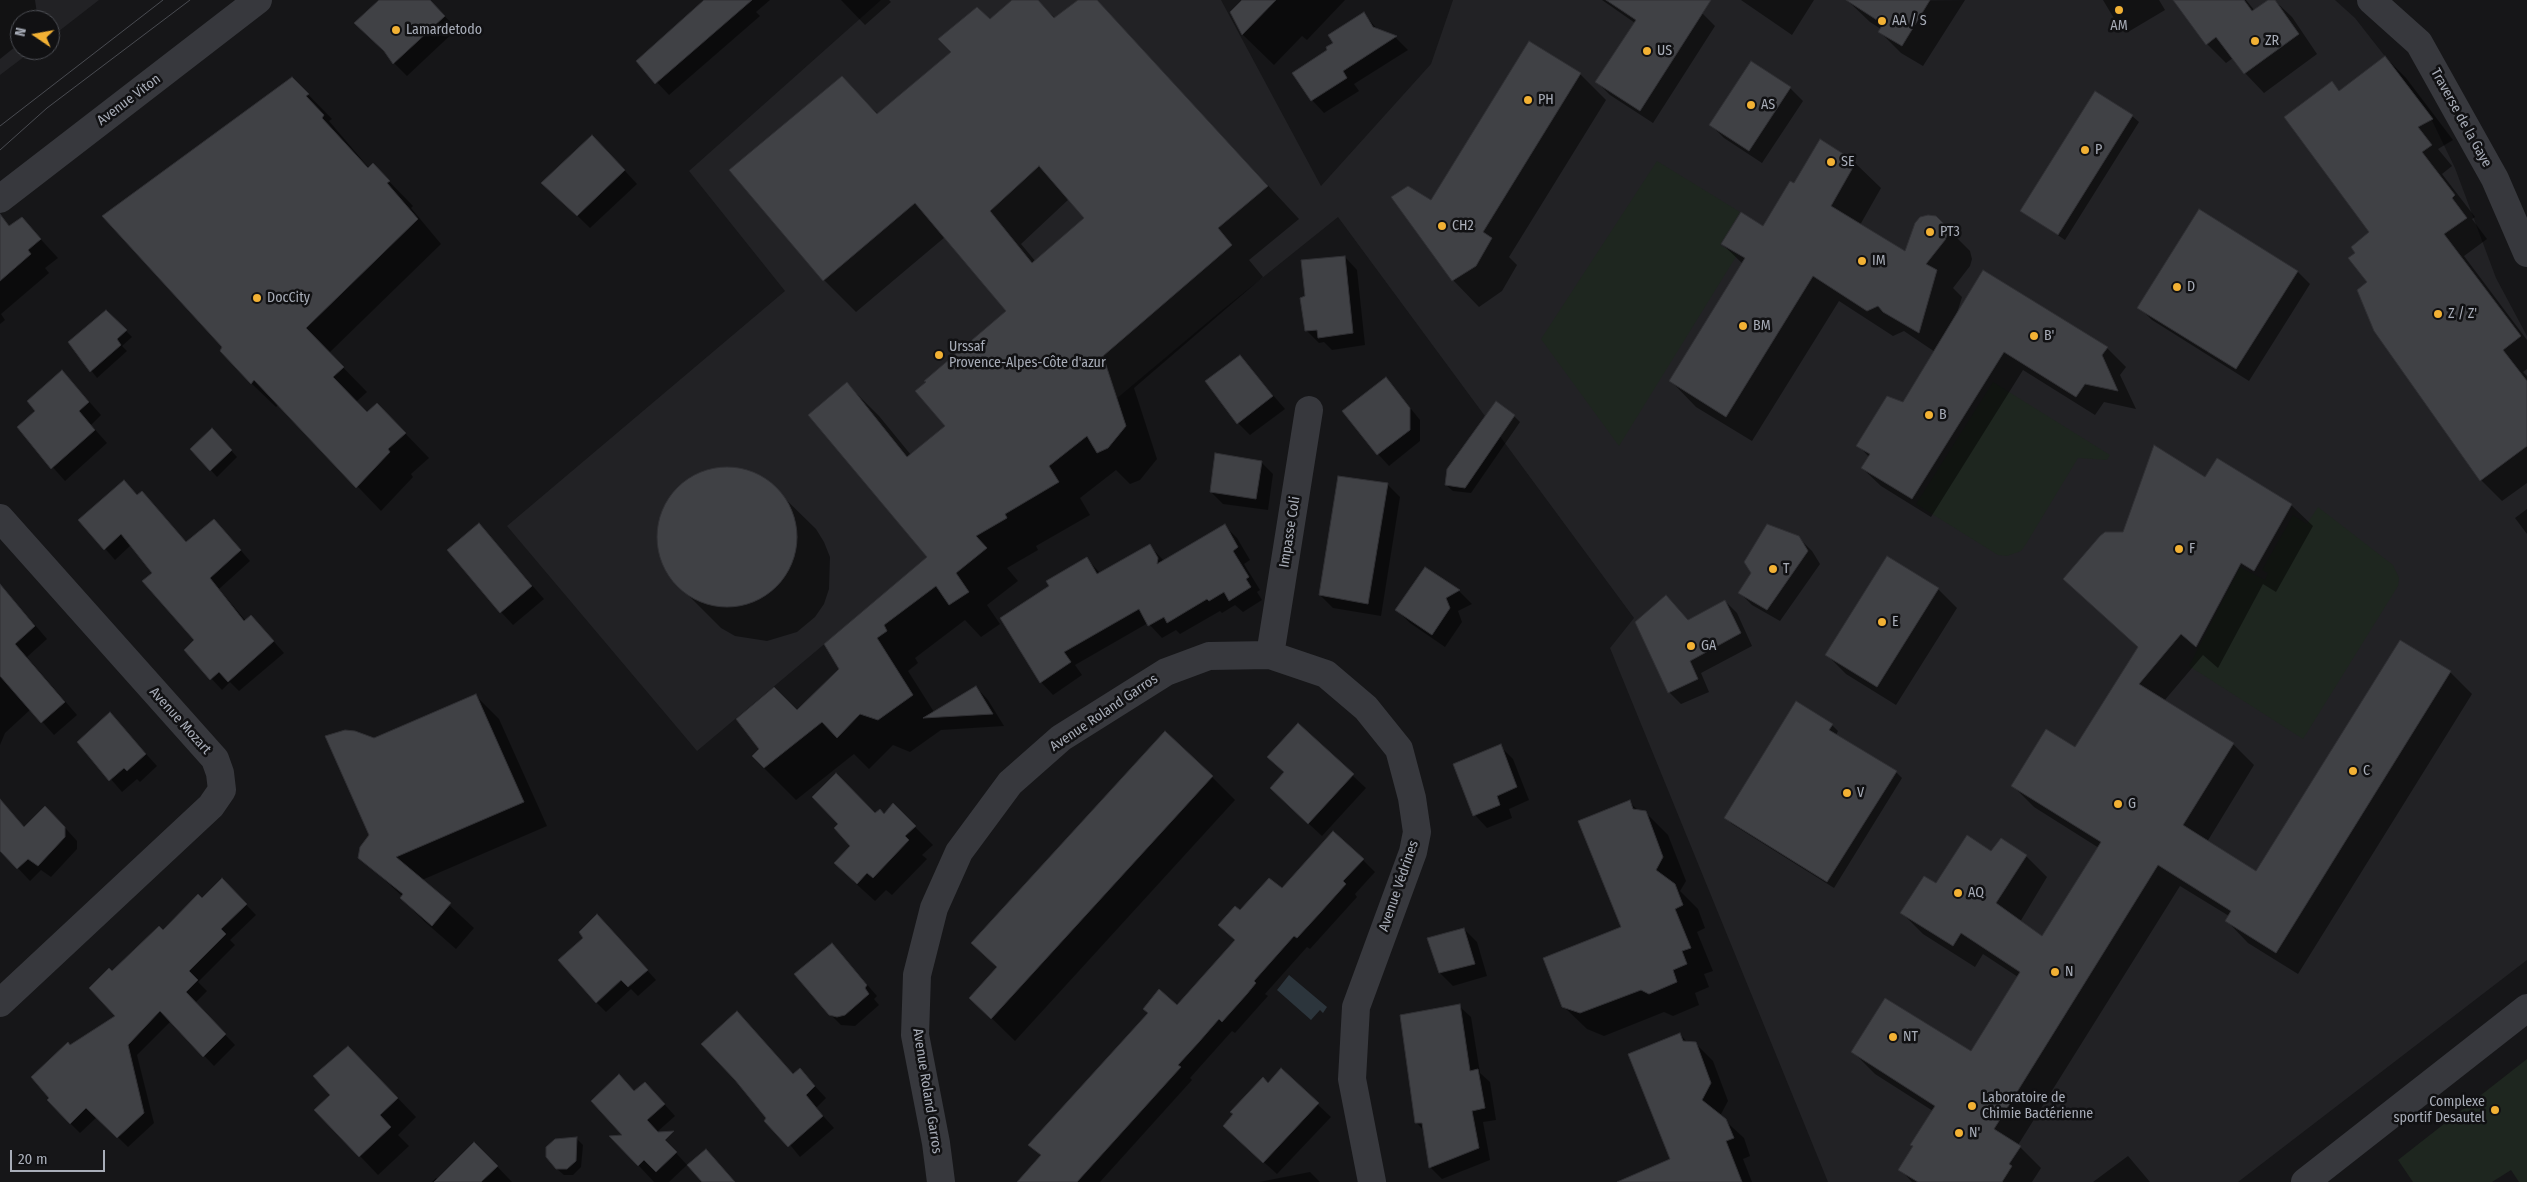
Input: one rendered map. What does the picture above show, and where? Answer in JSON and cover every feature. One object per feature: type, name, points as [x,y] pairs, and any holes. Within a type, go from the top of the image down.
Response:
[{"type":"street","name":"Avenue Viton","points":[[0,199],[258,0]]},
{"type":"street","name":"Traverse de la Gaye","points":[[2371,0],[2419,43],[2496,179],[2527,253]]},
{"type":"street","name":"Impasse Coli","points":[[1270,655],[1309,410]]},
{"type":"street","name":"Avenue Mozart","points":[[0,518],[215,759],[220,773],[222,790],[211,806],[0,1003]]},
{"type":"street","name":"Avenue Roland Garros","points":[[941,1182],[936,1143],[915,1035],[918,975],[934,908],[959,852],[1010,783],[1061,738],[1166,672],[1209,656],[1270,655]]},
{"type":"street","name":"Avenue Védrines","points":[[1270,655],[1326,674],[1366,708],[1399,749],[1412,798],[1417,832],[1413,852],[1356,1007],[1352,1079],[1372,1182]]},
{"type":"street","points":[[2304,1182],[2527,1008]]},
{"type":"shaded area","points":[[0,0],[99,0],[60,30],[60,10],[10,10],[10,60],[20,60],[0,75]]},
{"type":"shaded area","points":[[881,0],[1221,0],[1321,186],[1431,64],[1453,0],[2335,0],[2355,18],[2427,110],[2455,168],[2496,278],[2527,336],[2527,960],[2238,1182],[1828,1182],[1610,648],[1634,618],[1338,217],[1221,311],[697,751],[507,526],[785,291],[689,171]]},
{"type":"shaded area","points":[[1657,161],[1740,212],[1720,245],[1737,255],[1619,446],[1541,339]]},
{"type":"shaded area","points":[[1993,382],[2110,455],[2107,460],[2078,458],[2021,551],[2007,556],[1998,555],[1916,504]]},
{"type":"shaded area","points":[[2318,507],[2393,565],[2399,578],[2398,586],[2303,739],[2189,666],[2240,567],[2265,580],[2268,573],[2262,570],[2293,515],[2307,524]]},
{"type":"shaded area","points":[[1289,975],[1327,1007],[1323,1013],[1320,1010],[1311,1020],[1277,990]]},
{"type":"shaded area","name":"Complexe sportif Desautel","points":[[2527,1059],[2527,1182],[2519,1182],[2511,1170],[2492,1182],[2413,1182],[2398,1160]]},
{"type":"building","name":"Lamardetodo","points":[[379,0],[430,0],[445,16],[393,64],[384,51],[354,23]]},
{"type":"building","points":[[704,0],[752,0],[655,84],[636,61]]},
{"type":"building","points":[[1012,0],[1038,0],[1054,18],[1078,0],[1097,0],[1268,186],[1218,228],[1232,245],[1103,356],[1126,426],[1108,448],[1097,453],[1087,436],[1049,466],[1059,482],[1005,514],[1007,518],[976,536],[987,548],[956,573],[969,592],[949,605],[936,586],[884,625],[887,631],[877,638],[913,695],[878,720],[860,714],[837,738],[822,722],[764,768],[752,756],[759,749],[736,719],[774,687],[797,710],[839,669],[824,644],[927,557],[808,415],[847,382],[907,457],[945,426],[915,391],[926,382],[924,381],[1006,311],[915,203],[823,281],[729,170],[842,76],[877,114],[951,52],[938,39],[977,7],[990,19]],"holes":[[[1039,166],[1084,218],[1032,263],[990,211]]]},
{"type":"building","points":[[1242,0],[1276,0],[1242,35],[1230,12]]},
{"type":"building","name":"US","points":[[1606,0],[1711,0],[1640,111],[1595,82],[1636,20]]},
{"type":"building","name":"AA / S","points":[[1846,0],[1930,0],[1902,46],[1878,32],[1883,24]]},
{"type":"building","name":"ZR","points":[[2173,0],[2244,0],[2252,11],[2268,0],[2275,0],[2299,34],[2244,74],[2216,37],[2206,45]]},
{"type":"building","points":[[1364,12],[1373,27],[1397,36],[1343,71],[1347,78],[1311,101],[1292,73],[1327,50],[1326,47],[1333,43],[1328,35]]},
{"type":"building","name":"PH","points":[[1529,41],[1581,73],[1483,232],[1492,238],[1476,266],[1452,281],[1391,197],[1408,186],[1431,200]]},
{"type":"building","name":"Z / Z'","points":[[2385,56],[2433,119],[2418,127],[2432,145],[2422,152],[2455,195],[2452,198],[2467,218],[2444,234],[2521,336],[2503,350],[2527,381],[2527,446],[2480,481],[2374,331],[2357,290],[2367,282],[2348,258],[2355,253],[2351,247],[2369,232],[2284,117],[2332,81],[2339,91]]},
{"type":"building","name":"AS","points":[[1751,61],[1791,87],[1749,151],[1709,125]]},
{"type":"building","name":"DocCity","points":[[292,77],[309,94],[306,96],[324,115],[322,118],[368,168],[373,163],[390,181],[387,183],[418,219],[306,328],[344,367],[333,377],[367,412],[377,403],[406,433],[388,449],[390,452],[356,488],[254,380],[251,384],[220,351],[222,347],[102,216]]},
{"type":"building","name":"P","points":[[2095,91],[2133,115],[2058,235],[2020,211]]},
{"type":"building","points":[[592,135],[625,170],[577,216],[541,183]]},
{"type":"building","points":[[1820,139],[1856,162],[1831,206],[1905,251],[1915,223],[1920,217],[1936,216],[1945,225],[1948,233],[1945,240],[1926,264],[1937,270],[1919,333],[1883,312],[1878,306],[1867,311],[1813,276],[1726,417],[1669,381],[1745,258],[1721,244],[1741,212],[1763,226],[1790,181],[1794,183]]},
{"type":"building","name":"D","points":[[2199,209],[2298,271],[2236,369],[2137,308]]},
{"type":"building","points":[[0,214],[9,226],[22,217],[41,239],[28,250],[31,254],[0,281]]},
{"type":"building","points":[[1345,256],[1353,333],[1318,338],[1317,330],[1305,331],[1300,298],[1305,296],[1301,260]]},
{"type":"building","points":[[1983,270],[2108,347],[2102,355],[2118,391],[2085,384],[2076,397],[2004,352],[1912,499],[1861,468],[1870,454],[1856,446],[1887,396],[1903,402]]},
{"type":"building","points":[[106,310],[127,330],[117,339],[121,345],[90,372],[68,342]]},
{"type":"building","points":[[1240,355],[1273,396],[1237,424],[1205,381]]},
{"type":"building","points":[[62,370],[89,402],[79,411],[95,430],[51,469],[17,427],[35,411],[27,401]]},
{"type":"building","points":[[1386,377],[1410,408],[1410,430],[1377,455],[1342,411]]},
{"type":"building","points":[[1496,401],[1515,415],[1465,488],[1445,485],[1447,469]]},
{"type":"building","points":[[212,428],[232,450],[210,471],[190,449]]},
{"type":"building","points":[[2154,445],[2205,477],[2217,458],[2292,504],[2254,571],[2241,563],[2196,647],[2181,634],[2139,684],[2234,743],[2183,825],[2256,871],[2400,640],[2451,671],[2276,953],[2225,921],[2231,911],[2158,865],[1994,1129],[2021,1146],[2009,1164],[2012,1166],[2002,1182],[1918,1182],[1898,1170],[1913,1146],[1910,1145],[1935,1106],[1851,1052],[1885,998],[1971,1051],[2020,972],[1961,933],[1953,946],[1900,913],[1924,876],[1936,883],[1967,835],[1991,851],[2001,838],[2027,855],[1996,903],[2042,936],[2101,842],[2011,786],[2046,729],[2075,747],[2138,647],[2063,579],[2105,532],[2123,532]]},
{"type":"building","points":[[1215,453],[1262,461],[1256,499],[1210,492]]},
{"type":"building","points":[[727,467],[754,473],[766,479],[776,488],[785,498],[791,510],[797,537],[791,564],[785,576],[776,586],[766,595],[754,601],[727,607],[700,601],[688,595],[678,586],[669,576],[663,564],[657,537],[663,510],[669,498],[678,488],[688,479],[700,473]]},
{"type":"building","points":[[1338,476],[1388,483],[1368,604],[1319,595]]},
{"type":"building","points":[[124,480],[137,495],[142,491],[186,542],[214,519],[241,550],[210,578],[244,621],[251,615],[274,641],[228,682],[219,672],[210,680],[184,650],[194,640],[142,581],[152,573],[121,534],[104,550],[78,520]]},
{"type":"building","points":[[479,523],[532,586],[500,613],[447,550]]},
{"type":"building","points":[[1225,524],[1238,547],[1233,551],[1249,577],[1246,579],[1251,587],[1229,601],[1224,592],[1209,601],[1207,599],[1167,623],[1164,617],[1148,626],[1139,609],[1064,652],[1071,662],[1040,683],[1000,618],[1049,586],[1046,581],[1087,557],[1097,574],[1150,544],[1158,558],[1157,564]]},
{"type":"building","name":"T","points":[[1767,524],[1799,536],[1808,551],[1767,610],[1738,593],[1751,573],[1744,562]]},
{"type":"building","name":"E","points":[[1887,556],[1939,588],[1877,687],[1825,655]]},
{"type":"building","points":[[1425,567],[1460,590],[1446,598],[1450,608],[1432,635],[1395,610]]},
{"type":"building","points":[[0,584],[35,626],[15,644],[65,702],[41,723],[0,676]]},
{"type":"building","name":"GA","points":[[1666,595],[1688,620],[1725,600],[1741,633],[1690,661],[1698,679],[1668,693],[1635,622]]},
{"type":"building","points":[[976,686],[993,714],[923,718]]},
{"type":"building","points":[[476,694],[524,802],[396,857],[451,903],[432,926],[400,898],[403,894],[358,858],[360,847],[369,835],[325,736],[345,730],[355,731],[374,738]]},
{"type":"building","name":"V","points":[[1796,701],[1833,724],[1829,730],[1897,771],[1827,882],[1724,818]]},
{"type":"building","points":[[110,712],[146,754],[127,771],[124,768],[109,781],[77,742]]},
{"type":"building","points":[[1298,723],[1354,774],[1308,824],[1270,788],[1284,772],[1267,757]]},
{"type":"building","points":[[1165,731],[1213,776],[991,1019],[969,998],[997,967],[971,943]]},
{"type":"building","points":[[1501,744],[1517,787],[1497,796],[1500,805],[1473,816],[1453,764]]},
{"type":"building","points":[[836,773],[875,813],[880,809],[884,814],[893,803],[916,826],[905,836],[909,840],[873,878],[867,873],[857,884],[834,863],[850,846],[834,828],[838,824],[812,797]]},
{"type":"building","points":[[0,799],[24,827],[45,806],[65,827],[65,837],[38,866],[28,859],[17,869],[0,851]]},
{"type":"building","points":[[1630,800],[1633,809],[1646,811],[1663,857],[1656,870],[1675,884],[1683,905],[1675,909],[1691,948],[1682,951],[1687,964],[1673,970],[1677,982],[1649,994],[1641,990],[1580,1013],[1562,1007],[1543,958],[1621,927],[1578,821]]},
{"type":"building","points":[[1333,831],[1364,859],[1343,881],[1346,884],[1297,938],[1294,936],[1254,981],[1256,983],[1222,1022],[1219,1019],[1178,1065],[1181,1067],[1077,1182],[1017,1182],[1041,1155],[1028,1145],[1148,1013],[1143,1009],[1159,989],[1177,1005],[1235,940],[1218,925],[1235,906],[1240,910],[1269,878],[1282,888]]},
{"type":"building","points":[[222,878],[247,904],[221,929],[226,934],[189,971],[198,980],[186,992],[226,1034],[203,1057],[160,1011],[128,1045],[144,1113],[117,1138],[86,1108],[70,1124],[47,1100],[49,1098],[31,1077],[68,1042],[70,1045],[115,1016],[89,988],[109,968],[112,971],[159,926],[163,930],[198,894],[202,898]]},
{"type":"building","points":[[597,914],[648,970],[628,987],[621,980],[596,1003],[558,960],[583,938],[579,932]]},
{"type":"building","points":[[1464,928],[1475,964],[1439,973],[1427,938]]},
{"type":"building","points":[[832,943],[867,985],[865,988],[869,994],[845,1015],[837,1017],[829,1015],[794,974]]},
{"type":"building","points":[[1460,1004],[1470,1071],[1478,1069],[1485,1108],[1472,1111],[1479,1148],[1429,1168],[1422,1123],[1415,1123],[1400,1015]]},
{"type":"building","points":[[737,1011],[793,1074],[800,1068],[815,1086],[806,1095],[823,1116],[788,1147],[764,1121],[766,1118],[735,1080],[701,1044]]},
{"type":"building","points":[[1680,1033],[1683,1041],[1696,1042],[1711,1083],[1702,1100],[1726,1119],[1734,1138],[1726,1141],[1742,1182],[1617,1182],[1670,1159],[1628,1054]]},
{"type":"building","points":[[348,1046],[398,1098],[380,1115],[391,1127],[359,1157],[314,1110],[330,1095],[313,1076]]},
{"type":"building","points":[[1281,1068],[1319,1103],[1263,1163],[1223,1126],[1233,1114],[1230,1112],[1263,1077],[1268,1083]]},
{"type":"building","points":[[619,1074],[634,1091],[645,1082],[665,1104],[647,1120],[658,1132],[674,1131],[665,1140],[677,1152],[656,1172],[644,1160],[638,1166],[609,1136],[622,1135],[591,1101]]},
{"type":"building","points":[[577,1137],[576,1161],[567,1169],[556,1169],[546,1157],[546,1147],[555,1139]]},
{"type":"building","points":[[474,1142],[498,1166],[481,1182],[434,1182]]},
{"type":"building","points":[[706,1149],[735,1182],[702,1182],[687,1165]]},
{"type":"tram line","points":[[0,126],[163,0]]},
{"type":"tram line","points":[[0,150],[47,108],[190,0]]},
{"type":"place","name":"AM","points":[[2119,10]]},
{"type":"place","name":"AA / S","points":[[1882,21]]},
{"type":"place","name":"Lamardetodo","points":[[396,30]]},
{"type":"place","name":"ZR","points":[[2255,41]]},
{"type":"place","name":"US","points":[[1647,51]]},
{"type":"place","name":"PH","points":[[1528,100]]},
{"type":"place","name":"AS","points":[[1751,105]]},
{"type":"place","name":"P","points":[[2085,150]]},
{"type":"place","name":"SE","points":[[1831,162]]},
{"type":"place","name":"CH2","points":[[1442,226]]},
{"type":"place","name":"PT3","points":[[1930,232]]},
{"type":"place","name":"IM","points":[[1862,261]]},
{"type":"place","name":"D","points":[[2177,287]]},
{"type":"place","name":"DocCity","points":[[257,298]]},
{"type":"place","name":"Z / Z'","points":[[2438,314]]},
{"type":"place","name":"BM","points":[[1743,326]]},
{"type":"place","name":"B'","points":[[2034,336]]},
{"type":"place","name":"Urssaf Provence-Alpes-Côte d'azur","points":[[939,355]]},
{"type":"place","name":"B","points":[[1929,415]]},
{"type":"place","name":"F","points":[[2179,549]]},
{"type":"place","name":"T","points":[[1773,569]]},
{"type":"place","name":"E","points":[[1882,622]]},
{"type":"place","name":"GA","points":[[1691,646]]},
{"type":"place","name":"C","points":[[2353,771]]},
{"type":"place","name":"V","points":[[1847,793]]},
{"type":"place","name":"G","points":[[2118,804]]},
{"type":"place","name":"AQ","points":[[1958,893]]},
{"type":"place","name":"N","points":[[2055,972]]},
{"type":"place","name":"NT","points":[[1893,1037]]},
{"type":"place","name":"Laboratoire de Chimie Bactérienne","points":[[1972,1106]]},
{"type":"place","name":"Complexe sportif Desautel","points":[[2495,1110]]},
{"type":"place","name":"N'","points":[[1959,1133]]}]
